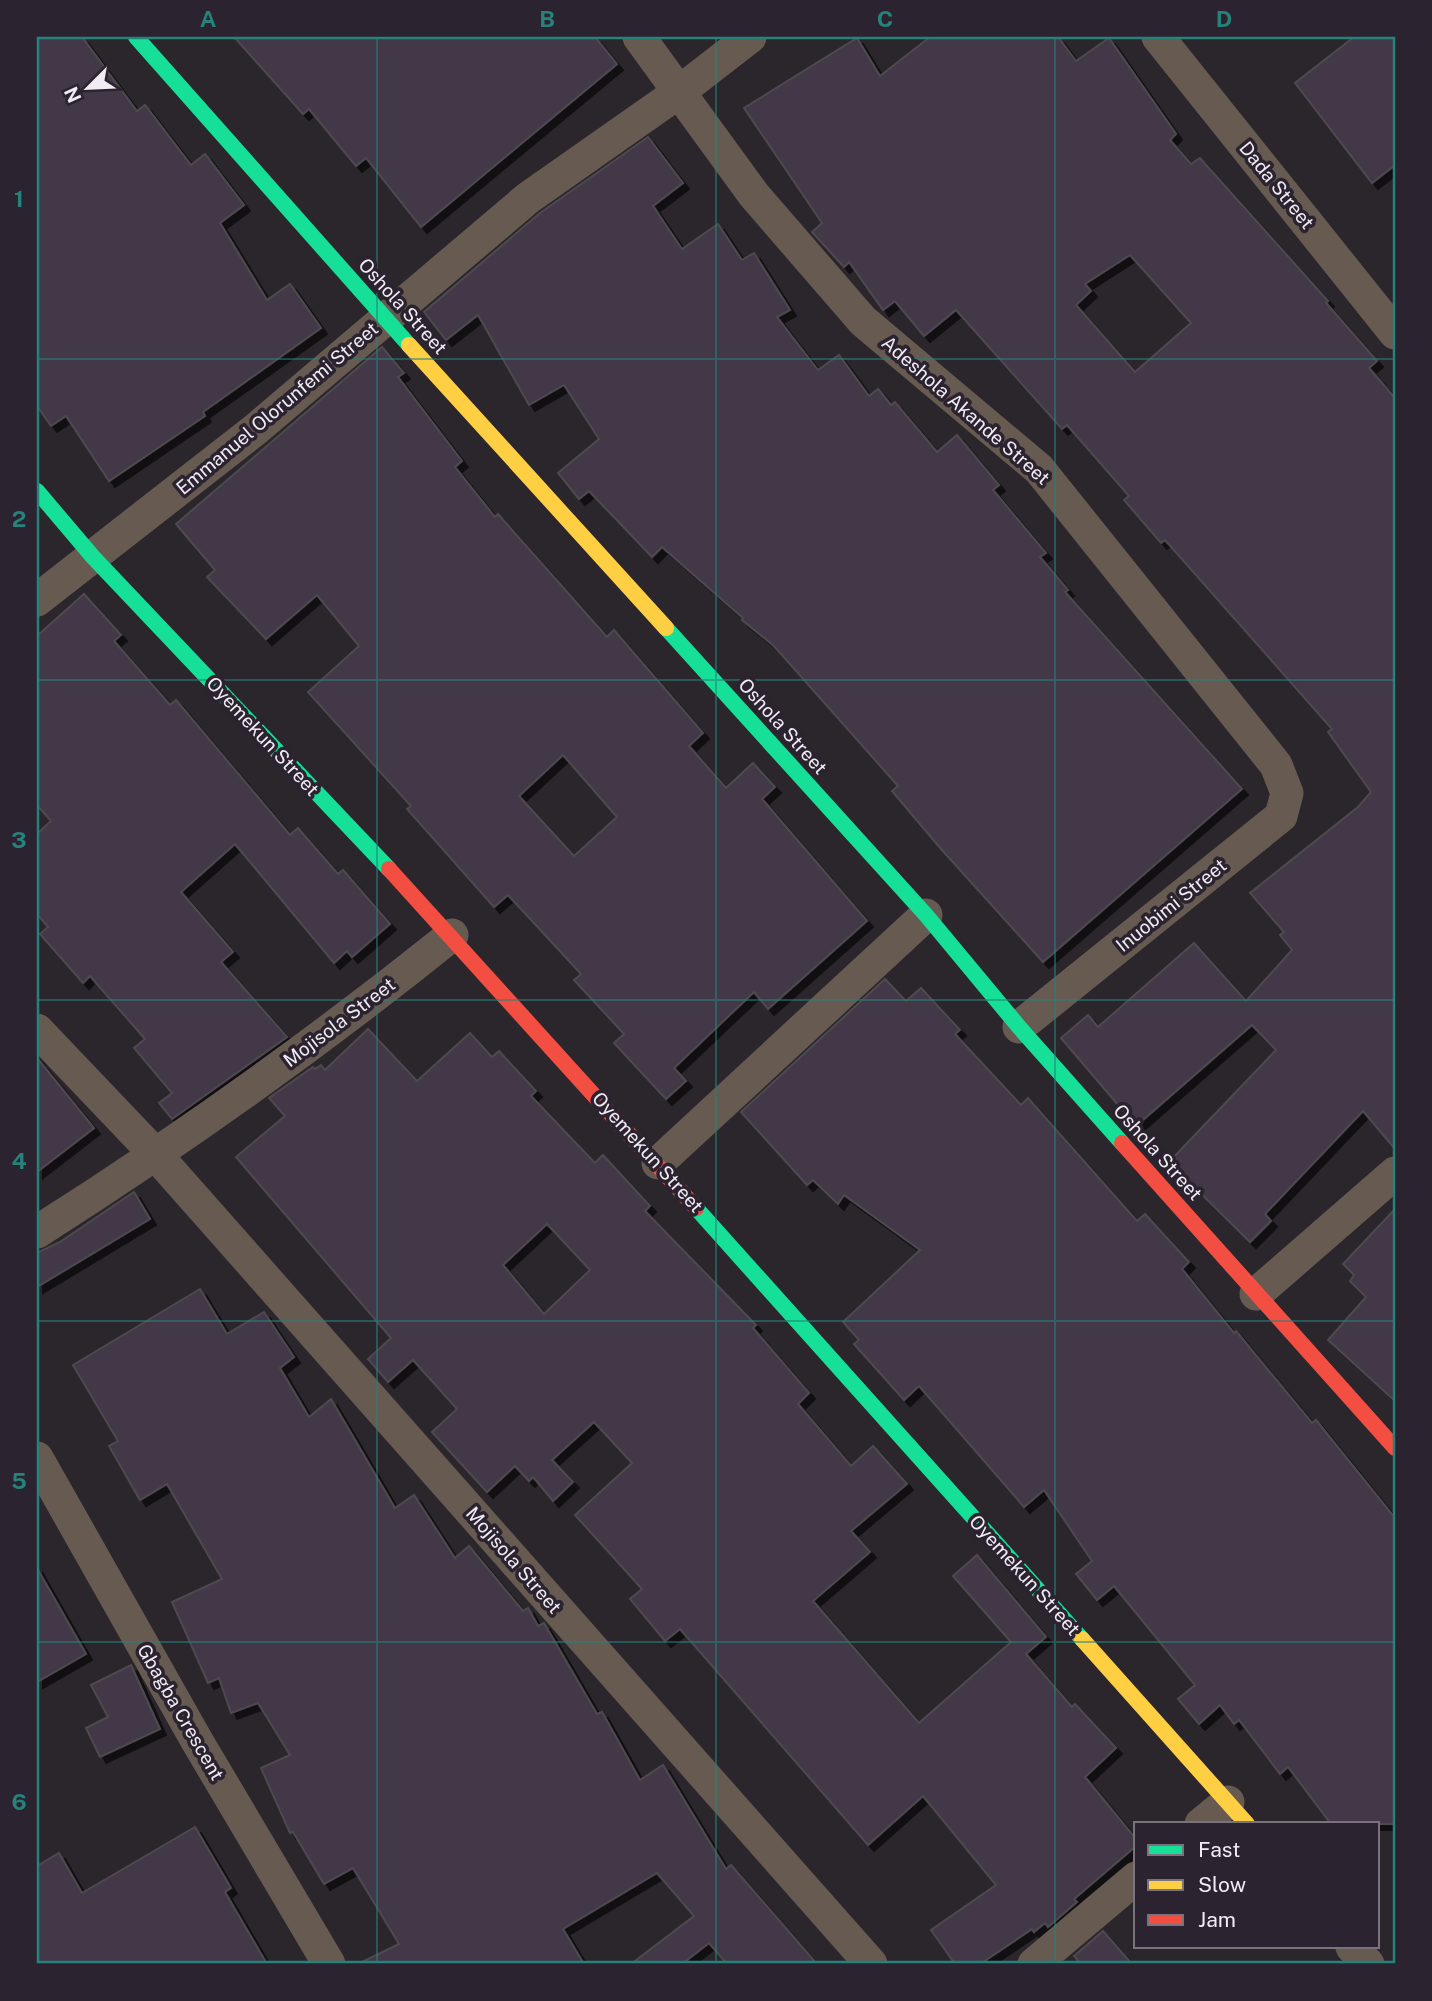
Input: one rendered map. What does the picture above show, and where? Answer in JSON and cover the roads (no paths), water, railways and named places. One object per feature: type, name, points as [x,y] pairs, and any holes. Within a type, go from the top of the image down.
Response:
[{"type":"street","name":"Oshola Street","points":[[136,37],[385,318],[926,915],[1019,1027],[1395,1448]]},
{"type":"street","name":"Adeshola Akande Street","points":[[639,37],[754,195],[863,321],[1039,469],[1276,765]]},
{"type":"street","name":"Emmanuel Olorunfemi Street","points":[[37,600],[256,429],[528,198],[679,92],[750,37]]},
{"type":"street","name":"Dada Street","points":[[1158,37],[1395,332]]},
{"type":"street","name":"Oyemekun Street","points":[[37,491],[93,557],[452,935],[1237,1813]]},
{"type":"street","name":"Inuobimi Street","points":[[1019,1027],[1281,816],[1287,793],[1276,765]]},
{"type":"street","points":[[657,1163],[926,915]]},
{"type":"street","name":"Mojisola Street","points":[[157,1156],[381,992],[452,935]]},
{"type":"street","name":"Mojisola Street","points":[[37,1030],[157,1156],[872,1964]]},
{"type":"street","points":[[37,1233],[157,1156]]},
{"type":"street","points":[[1256,1294],[1395,1173]]},
{"type":"street","name":"Gbagba Crescent","points":[[37,1458],[197,1741],[329,1964]]},
{"type":"street","points":[[1207,1822],[1237,1813]]},
{"type":"street","points":[[1034,1964],[1134,1880]]},
{"type":"street","points":[[1354,1948],[1368,1964]]}]
